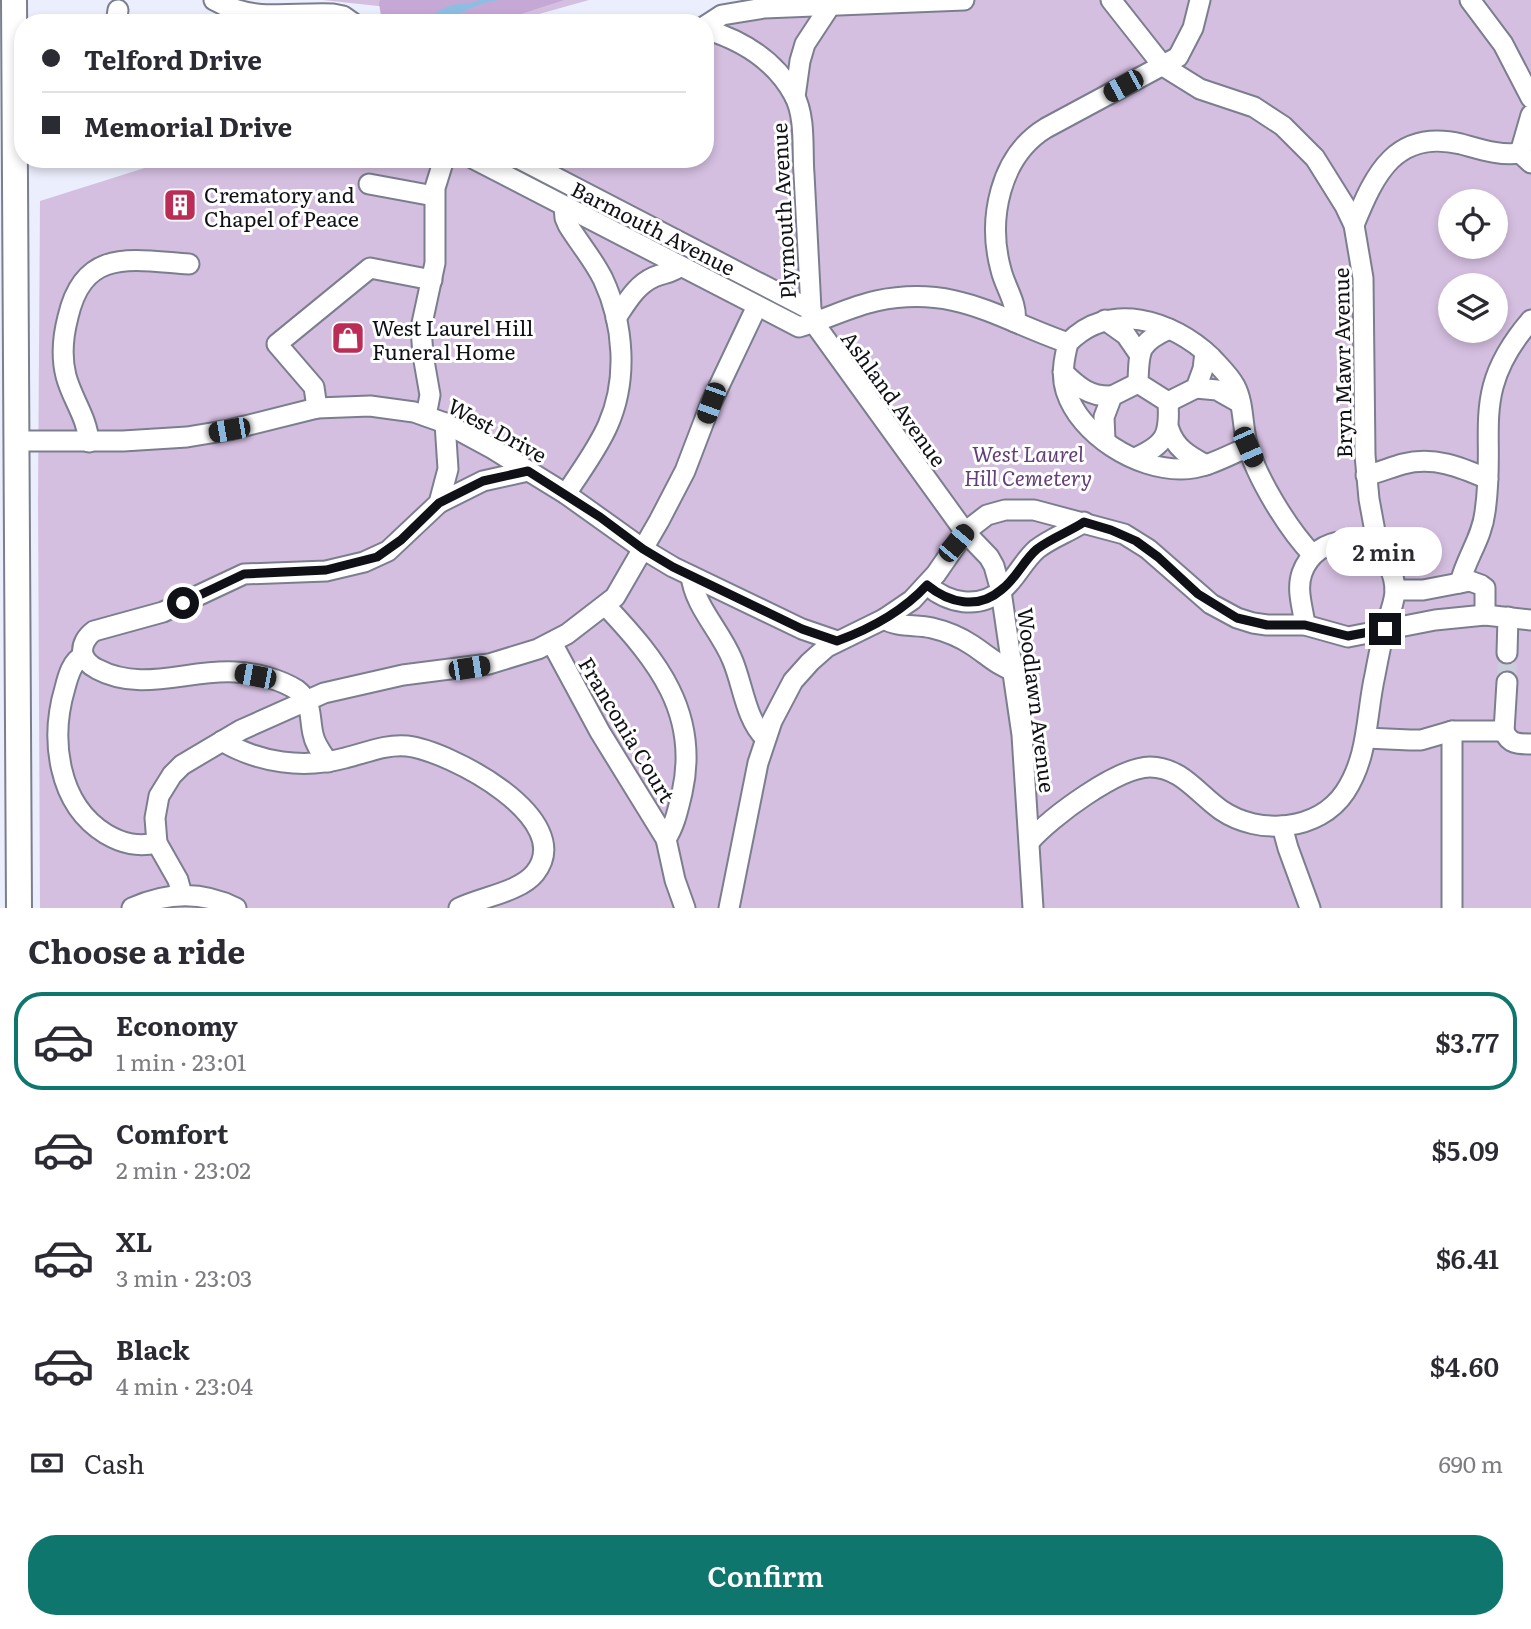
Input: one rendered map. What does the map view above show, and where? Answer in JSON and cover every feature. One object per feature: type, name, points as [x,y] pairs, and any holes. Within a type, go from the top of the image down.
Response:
[{"type":"main road","points":[[14,93],[14,134]]},
{"type":"main road","points":[[16,168],[15,441],[8,661],[19,908]]},
{"type":"lane","points":[[215,0],[231,9],[249,14]]},
{"type":"lane","points":[[714,21],[722,15],[741,11],[792,6],[964,0]]},
{"type":"lane","name":"Bryn Mawr Avenue","points":[[1111,0],[1163,66],[1200,89],[1254,107],[1301,142],[1325,172],[1354,225],[1364,289],[1366,475],[1375,529],[1374,548]]},
{"type":"lane","points":[[1015,322],[1016,310],[1000,267],[996,234],[1003,186],[1017,154],[1029,139],[1046,128],[1178,57],[1193,29],[1200,0]]},
{"type":"lane","points":[[1469,0],[1503,44],[1531,98]]},
{"type":"lane","name":"Plymouth Avenue","points":[[813,317],[802,136],[795,97],[802,51],[830,6]]},
{"type":"lane","name":"Plymouth Avenue","points":[[714,31],[758,54],[779,75],[795,97]]},
{"type":"lane","points":[[1354,225],[1363,201],[1385,165],[1402,150],[1411,145],[1442,141],[1525,158],[1531,115]]},
{"type":"lane","points":[[439,503],[448,469],[422,355],[421,328],[432,280],[435,255],[434,196],[441,168]]},
{"type":"lane","name":"Barmouth Avenue","points":[[491,168],[799,327],[813,317],[537,168]]},
{"type":"lane","points":[[369,184],[434,196]]},
{"type":"lane","points":[[564,206],[568,225],[602,277],[616,318],[621,360],[618,389],[611,416],[595,449],[566,494]]},
{"type":"lane","points":[[89,442],[87,425],[70,387],[64,360],[67,322],[78,289],[94,269],[110,262],[129,260],[189,264]]},
{"type":"lane","points":[[616,318],[645,282],[680,266]]},
{"type":"lane","points":[[317,408],[314,387],[277,344],[370,268],[432,280]]},
{"type":"lane","points":[[813,317],[864,304],[912,296],[948,299],[984,308],[1068,343]]},
{"type":"lane","points":[[182,895],[178,880],[158,843],[155,818],[156,805],[164,785],[182,765],[222,741],[307,701],[340,689],[403,674],[489,664],[522,655],[552,643],[606,606],[623,586],[685,471],[711,403],[757,306]]},
{"type":"lane","name":"Ashland Avenue","points":[[813,317],[965,532],[989,557],[1001,591]]},
{"type":"lane","points":[[1248,447],[1206,465],[1180,470],[1135,458],[1091,429],[1071,403],[1063,372],[1068,343],[1082,330],[1105,320],[1131,318],[1169,329],[1186,337],[1205,352],[1234,385],[1248,447],[1283,516],[1312,554]]},
{"type":"lane","points":[[1105,320],[1126,335],[1139,354]]},
{"type":"lane","points":[[1460,583],[1483,524],[1488,479],[1487,415],[1494,378],[1510,348],[1531,320]]},
{"type":"lane","points":[[1138,383],[1139,354],[1151,338],[1169,329]]},
{"type":"lane","points":[[1196,388],[1203,369],[1205,352]]},
{"type":"lane","points":[[1063,372],[1084,391],[1102,397],[1112,396],[1138,383]]},
{"type":"lane","points":[[1138,383],[1168,402]]},
{"type":"lane","points":[[1168,402],[1196,388],[1216,390],[1240,403]]},
{"type":"lane","points":[[1105,440],[1104,417],[1112,396]]},
{"type":"lane","points":[[1168,402],[1172,438],[1183,452],[1206,465]]},
{"type":"lane","name":"West Drive","points":[[15,441],[123,442],[198,435],[317,408],[370,406],[435,419],[566,494],[643,549],[691,576],[802,629],[837,641]]},
{"type":"lane","points":[[1135,458],[1155,447],[1169,429]]},
{"type":"lane","points":[[1366,475],[1427,461],[1455,465],[1488,479]]},
{"type":"lane","points":[[158,843],[142,846],[111,837],[89,821],[70,794],[59,754],[60,710],[70,673],[83,656],[85,641],[94,631],[163,612],[234,577],[263,572],[326,570],[377,557],[401,540],[439,503],[483,481],[528,471]]},
{"type":"lane","points":[[729,908],[752,789],[765,738],[793,681],[810,662],[837,641],[884,619],[912,600],[927,585],[965,532],[987,514],[1005,510],[1034,510],[1111,530],[1136,541],[1158,557],[1198,594],[1225,612],[1253,623],[1305,625],[1348,636],[1485,615],[1531,620]]},
{"type":"lane","name":"Woodlawn Avenue","points":[[1033,908],[1022,735],[1001,591],[1038,548],[1084,522]]},
{"type":"lane","points":[[1030,841],[1049,821],[1106,783],[1126,772],[1152,767],[1177,774],[1219,808],[1234,817],[1257,823],[1282,826],[1299,824],[1315,818],[1338,801],[1353,778],[1366,738],[1372,689],[1395,590],[1389,567],[1374,548],[1359,542],[1344,541],[1326,545],[1312,554],[1300,580],[1305,625]]},
{"type":"lane","points":[[691,576],[696,595],[731,657],[754,725],[765,738]]},
{"type":"lane","points":[[1395,590],[1423,590],[1476,582],[1485,589],[1485,615]]},
{"type":"lane","points":[[927,585],[940,594],[970,603],[981,601],[1001,591]]},
{"type":"lane","points":[[912,600],[919,626]]},
{"type":"lane","name":"Franconia Court","points":[[606,606],[652,657],[670,691],[682,723],[687,754],[685,776],[675,820],[666,839]]},
{"type":"lane","points":[[1507,653],[1508,617]]},
{"type":"lane","points":[[884,619],[896,625],[936,629],[960,639],[1014,671]]},
{"type":"lane","name":"Franconia Court","points":[[552,643],[595,723],[666,839],[675,880],[685,908]]},
{"type":"lane","points":[[83,656],[93,667],[105,673],[139,680],[167,680],[219,672],[255,676],[289,686],[307,701],[313,736],[328,762]]},
{"type":"lane","points":[[1507,682],[1504,731],[1511,741],[1517,744],[1531,744]]},
{"type":"lane","points":[[1366,738],[1421,740],[1452,731],[1504,731]]},
{"type":"lane","points":[[1452,731],[1452,908]]},
{"type":"lane","points":[[222,741],[276,761],[311,764],[379,748],[408,746],[456,762],[506,794],[541,832],[544,845],[542,859],[535,874],[517,887],[459,908]]},
{"type":"lane","points":[[1282,826],[1310,908]]},
{"type":"lane","points":[[132,908],[164,897],[182,895],[214,899],[236,908]]},
{"type":"green space","points":[[323,0],[589,0],[539,14],[450,14]]},
{"type":"green space","name":"West Laurel Hill Cemetery","points":[[790,0],[1531,0],[1531,908],[40,908],[40,201],[144,168],[714,168],[714,15]]},
{"type":"shaded area","points":[[380,0],[564,0],[521,14],[381,14]]},
{"type":"water","points":[[498,0],[459,14],[433,14],[450,5]]},
{"type":"tunnel","points":[[1507,653],[1507,682]]},
{"type":"place","name":"Crematory and Chapel of Peace","points":[[180,205]]},
{"type":"place","name":"West Laurel Hill Funeral Home","points":[[348,338]]},
{"type":"route","points":[[183,603],[244,574],[326,570],[364,562],[388,551],[439,503],[483,481],[528,471],[673,567],[802,629],[837,641],[884,619],[912,600],[927,585],[940,594],[962,602],[981,601],[992,596],[1001,591],[1038,548],[1084,522],[1124,534],[1136,541],[1211,604],[1237,618],[1267,625],[1305,625],[1339,636],[1385,629]]}]
